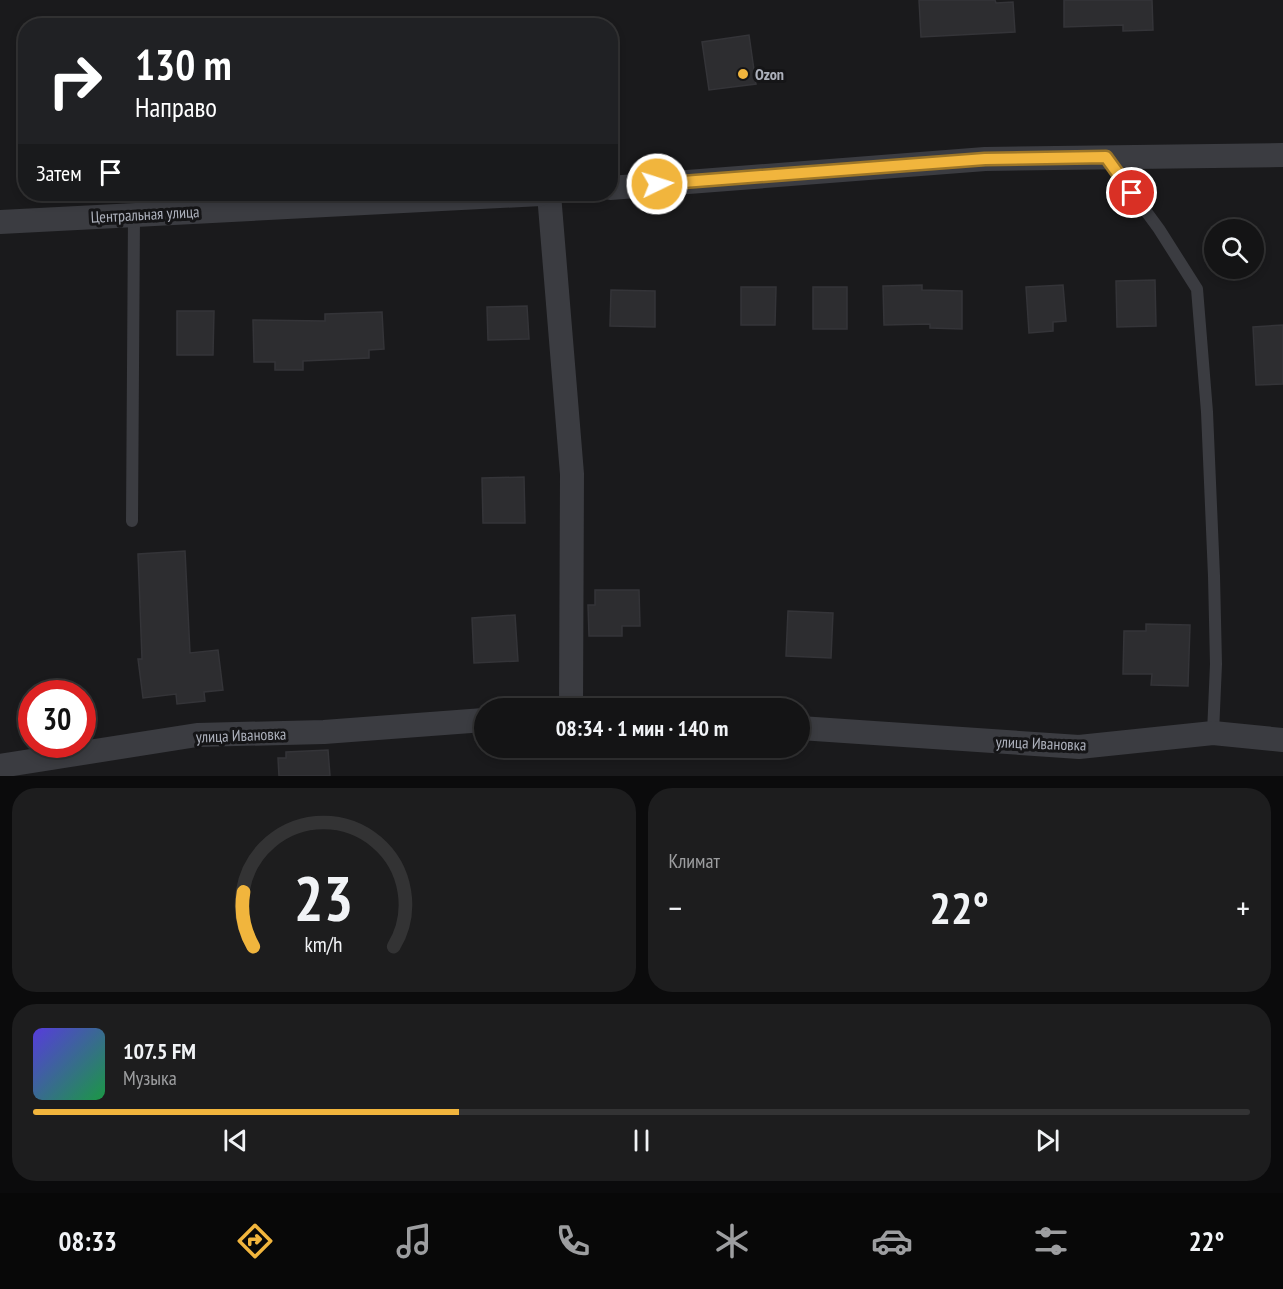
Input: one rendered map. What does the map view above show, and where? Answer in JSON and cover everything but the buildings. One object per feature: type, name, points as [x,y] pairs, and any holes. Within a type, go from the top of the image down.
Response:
[{"type":"street","points":[[618,187],[985,159],[1283,155]]},
{"type":"street","name":"Центральная улица","points":[[0,222],[405,201]]},
{"type":"street","points":[[550,201],[572,474],[571,698]]},
{"type":"street","name":"улица Ивановка","points":[[0,766],[197,735],[324,732],[474,721]]},
{"type":"street","name":"улица Ивановка","points":[[810,729],[1079,747],[1213,733],[1283,740]]},
{"type":"lane","points":[[1106,157],[1159,229],[1197,289],[1207,412],[1214,576],[1216,664],[1213,733]]},
{"type":"lane","points":[[132,521],[134,215]]},
{"type":"place","name":"Ozon","points":[[743,74]]},
{"type":"route","points":[[657,184],[985,159],[1106,157],[1132,193]]}]
